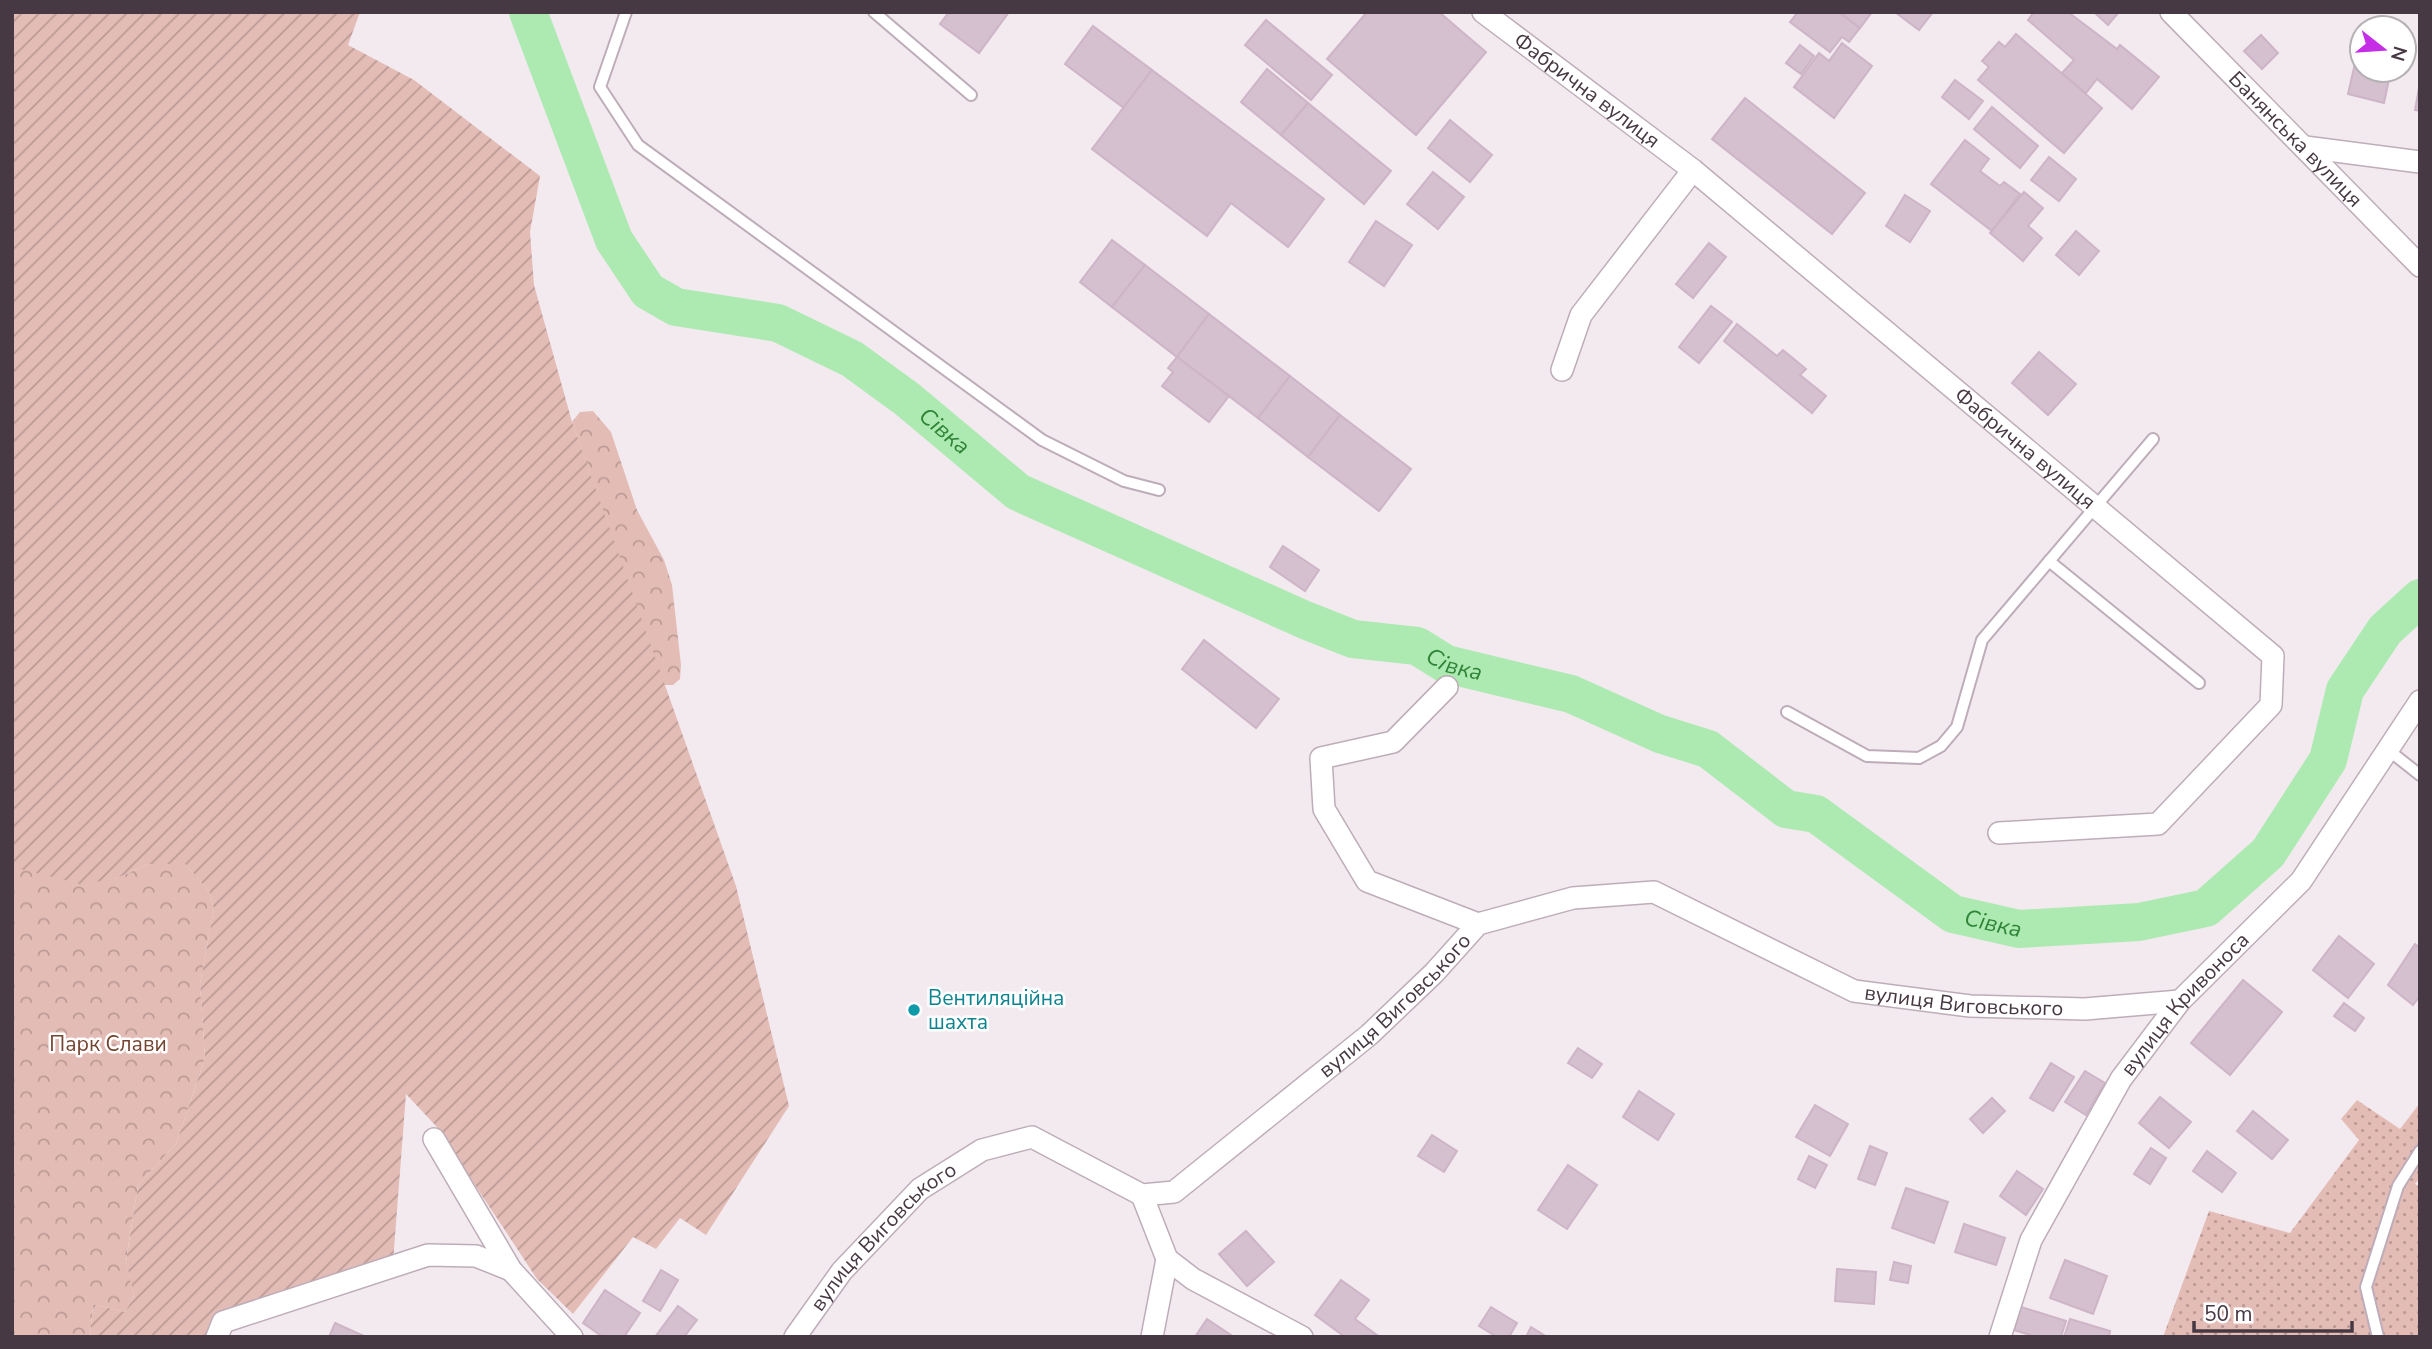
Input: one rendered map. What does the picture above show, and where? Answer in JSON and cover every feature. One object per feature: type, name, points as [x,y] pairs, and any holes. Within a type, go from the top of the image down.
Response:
[{"type":"street","name":"Фабрична вулиця","points":[[1483,12],[1693,170],[2273,656],[2271,705],[2158,824],[1999,833]]},
{"type":"street","name":"Банянська вулиця","points":[[2171,12],[2420,266]]},
{"type":"street","points":[[2305,147],[2420,162]]},
{"type":"street","points":[[1562,370],[1581,315],[1693,170]]},
{"type":"street","points":[[1447,687],[1393,742],[1321,758],[1324,809],[1367,881],[1478,924]]},
{"type":"street","name":"вулиця Кривоноса","points":[[2000,1337],[2031,1240],[2121,1079],[2180,1001],[2301,881],[2420,701]]},
{"type":"street","name":"вулиця Виговського","points":[[795,1337],[842,1271],[919,1189],[982,1150],[1032,1137],[1142,1195],[1174,1192],[1369,1035],[1434,973],[1478,924],[1573,898],[1654,892],[1854,991],[1970,1006],[2085,1009],[2180,1001]]},
{"type":"street","points":[[434,1139],[512,1270],[572,1337]]},
{"type":"street","points":[[1142,1195],[1167,1259],[1193,1279],[1302,1337]]},
{"type":"street","points":[[217,1337],[223,1322],[428,1255],[477,1256],[512,1270]]},
{"type":"street","points":[[1152,1337],[1167,1259]]},
{"type":"lane","points":[[626,12],[600,87],[638,145],[1042,440],[1124,481],[1159,490]]},
{"type":"lane","points":[[874,12],[971,95]]},
{"type":"lane","points":[[1787,712],[1867,756],[1919,758],[1941,746],[1957,727],[1982,640],[2153,439]]},
{"type":"lane","points":[[2049,561],[2199,683]]},
{"type":"lane","points":[[2387,749],[2420,775]]},
{"type":"lane","points":[[2378,1337],[2366,1287],[2398,1186],[2420,1151]]},
{"type":"green space","points":[[12,12],[360,12],[348,45],[414,80],[540,176],[530,232],[534,285],[572,422],[736,886],[789,1106],[706,1235],[680,1218],[656,1249],[633,1237],[573,1314],[537,1279],[436,1126],[406,1094],[392,1275],[224,1329],[221,1337],[90,1337],[93,1304],[125,1312],[134,1296],[126,1261],[138,1185],[176,1144],[205,1058],[200,984],[214,909],[209,891],[185,864],[148,864],[115,879],[80,884],[12,867]]},
{"type":"green space","points":[[593,411],[611,432],[637,510],[664,560],[672,585],[681,665],[680,679],[673,685],[663,685],[572,422],[580,412]]},
{"type":"green space","name":"Парк Слави","points":[[148,864],[185,864],[209,891],[214,909],[200,984],[205,1058],[176,1144],[138,1185],[126,1260],[134,1296],[125,1312],[93,1304],[90,1337],[12,1337],[12,867],[115,879]]},
{"type":"green space","points":[[2357,1100],[2400,1129],[2420,1103],[2420,1178],[2415,1184],[2420,1187],[2420,1337],[2163,1337],[2209,1211],[2290,1233],[2359,1140],[2341,1119]]},
{"type":"building","points":[[949,12],[1009,12],[979,53],[940,24]]},
{"type":"building","points":[[1367,12],[1439,12],[1486,52],[1416,135],[1327,59]]},
{"type":"building","points":[[1798,12],[1839,12],[1860,28],[1849,42],[1842,37],[1830,52],[1790,22]]},
{"type":"building","points":[[1839,12],[1872,12],[1860,28]]},
{"type":"building","points":[[1895,12],[1933,12],[1919,30]]},
{"type":"building","points":[[2034,12],[2068,12],[2117,49],[2120,45],[2159,77],[2132,109],[2097,79],[2086,93],[2062,73],[2074,60],[2028,20]]},
{"type":"building","points":[[2094,12],[2119,12],[2108,25]]},
{"type":"building","points":[[1266,20],[1332,75],[1311,100],[1245,45]]},
{"type":"building","points":[[1093,26],[1152,70],[1124,108],[1065,64]]},
{"type":"building","points":[[2016,34],[2102,108],[2064,153],[1978,80],[1989,67],[1982,61],[1999,42],[2005,47]]},
{"type":"building","points":[[2261,35],[2278,53],[2262,69],[2244,51]]},
{"type":"building","points":[[1842,43],[1872,66],[1834,118],[1794,87],[1819,53],[1829,61]]},
{"type":"building","points":[[1800,45],[1814,56],[1801,74],[1786,63]]},
{"type":"building","points":[[1267,69],[1308,103],[1281,135],[1241,102]]},
{"type":"building","points":[[1152,70],[1324,199],[1288,247],[1231,203],[1207,236],[1092,149]]},
{"type":"building","points":[[1955,80],[1983,101],[1969,119],[1942,97]]},
{"type":"building","points":[[2420,82],[2420,111],[2415,110]]},
{"type":"building","points":[[2350,84],[2388,84],[2384,103],[2348,94]]},
{"type":"building","points":[[1745,98],[1865,193],[1832,234],[1712,139]]},
{"type":"building","points":[[1308,103],[1391,171],[1364,204],[1281,135]]},
{"type":"building","points":[[1992,107],[2038,146],[2020,168],[1974,129]]},
{"type":"building","points":[[1450,120],[1492,155],[1470,182],[1428,148]]},
{"type":"building","points":[[1965,140],[1989,159],[1980,171],[2000,186],[2004,182],[2020,194],[1992,231],[1931,184]]},
{"type":"building","points":[[2049,157],[2076,179],[2059,201],[2031,180]]},
{"type":"building","points":[[1433,172],[1464,197],[1438,229],[1407,204]]},
{"type":"building","points":[[2024,192],[2043,208],[2028,226],[2042,238],[2023,261],[1990,233]]},
{"type":"building","points":[[1905,195],[1930,211],[1910,242],[1886,226]]},
{"type":"building","points":[[1376,221],[1412,245],[1384,286],[1349,262]]},
{"type":"building","points":[[2076,231],[2099,251],[2079,275],[2056,255]]},
{"type":"building","points":[[1112,240],[1145,265],[1112,307],[1080,282]]},
{"type":"building","points":[[1709,243],[1726,257],[1693,298],[1676,284]]},
{"type":"building","points":[[1145,265],[1209,314],[1177,357],[1112,307]]},
{"type":"building","points":[[1711,306],[1732,322],[1699,363],[1679,347]]},
{"type":"building","points":[[1209,314],[1290,376],[1258,418],[1177,357]]},
{"type":"building","points":[[1737,324],[1777,356],[1783,350],[1806,369],[1800,375],[1826,396],[1812,413],[1724,341]]},
{"type":"building","points":[[2039,352],[2076,384],[2048,415],[2012,383]]},
{"type":"building","points":[[1177,357],[1229,396],[1209,422],[1162,386],[1173,372],[1168,368]]},
{"type":"building","points":[[1290,376],[1340,415],[1308,457],[1258,418]]},
{"type":"building","points":[[1340,415],[1411,469],[1379,511],[1308,457]]},
{"type":"building","points":[[1283,546],[1319,570],[1305,591],[1270,567]]},
{"type":"building","points":[[1204,640],[1279,699],[1256,728],[1182,669]]},
{"type":"building","points":[[2339,936],[2374,964],[2348,998],[2313,970]]},
{"type":"building","points":[[2415,944],[2420,948],[2420,996],[2413,1005],[2388,985]]},
{"type":"building","points":[[2243,980],[2282,1012],[2230,1075],[2191,1043]]},
{"type":"building","points":[[2344,1003],[2364,1018],[2355,1031],[2334,1016]]},
{"type":"building","points":[[1578,1048],[1602,1064],[1592,1078],[1568,1063]]},
{"type":"building","points":[[2051,1063],[2074,1077],[2053,1111],[2030,1098]]},
{"type":"building","points":[[2085,1071],[2105,1083],[2086,1115],[2065,1102]]},
{"type":"building","points":[[1639,1091],[1674,1114],[1658,1140],[1623,1117]]},
{"type":"building","points":[[2160,1097],[2191,1122],[2169,1148],[2139,1123]]},
{"type":"building","points":[[1992,1098],[2005,1111],[1983,1133],[1970,1119]]},
{"type":"building","points":[[1815,1105],[1848,1124],[1830,1156],[1796,1137]]},
{"type":"building","points":[[2253,1111],[2288,1140],[2272,1159],[2237,1131]]},
{"type":"building","points":[[1432,1135],[1457,1151],[1444,1172],[1418,1156]]},
{"type":"building","points":[[1870,1146],[1887,1153],[1875,1185],[1858,1179]]},
{"type":"building","points":[[2151,1148],[2166,1158],[2150,1184],[2134,1174]]},
{"type":"building","points":[[2207,1151],[2236,1173],[2222,1192],[2193,1171]]},
{"type":"building","points":[[1809,1156],[1827,1165],[1815,1188],[1798,1179]]},
{"type":"building","points":[[1568,1165],[1597,1185],[1567,1229],[1538,1210]]},
{"type":"building","points":[[2017,1171],[2043,1189],[2026,1215],[2000,1196]]},
{"type":"building","points":[[1906,1188],[1948,1202],[1934,1243],[1892,1228]]},
{"type":"building","points":[[1964,1224],[2005,1238],[1996,1265],[1955,1252]]},
{"type":"building","points":[[1246,1231],[1274,1262],[1247,1286],[1219,1254]]},
{"type":"building","points":[[2065,1260],[2107,1276],[2093,1314],[2050,1298]]},
{"type":"building","points":[[1894,1262],[1911,1266],[1908,1283],[1890,1280]]},
{"type":"building","points":[[1837,1269],[1876,1272],[1874,1304],[1835,1301]]},
{"type":"building","points":[[661,1270],[678,1280],[660,1311],[643,1301]]},
{"type":"building","points":[[1341,1280],[1369,1300],[1355,1319],[1377,1335],[1375,1337],[1345,1337],[1315,1315]]},
{"type":"building","points":[[605,1290],[640,1313],[624,1337],[603,1337],[583,1323]]},
{"type":"building","points":[[678,1306],[697,1320],[684,1337],[655,1337]]},
{"type":"building","points":[[1491,1307],[1517,1323],[1509,1337],[1497,1337],[1479,1326]]},
{"type":"building","points":[[2021,1307],[2066,1321],[2061,1337],[2037,1337],[2014,1330]]},
{"type":"building","points":[[1207,1319],[1234,1337],[1195,1337]]},
{"type":"building","points":[[2070,1319],[2110,1331],[2109,1337],[2064,1337]]},
{"type":"building","points":[[335,1323],[366,1337],[329,1337]]},
{"type":"building","points":[[1531,1327],[1547,1337],[1526,1337]]},
{"type":"waterway","name":"Сівка","points":[[528,12],[614,240],[648,291],[676,307],[778,323],[852,359],[907,399],[1018,492],[1305,620],[1353,639],[1417,646],[1446,664],[1571,694],[1660,734],[1708,749],[1786,809],[1816,814],[1953,914],[2019,929],[2139,922],[2206,908],[2268,853],[2328,760],[2345,690],[2385,630],[2420,598]]},
{"type":"place","name":"Вентиляційна шахта","points":[[914,1010]]}]
